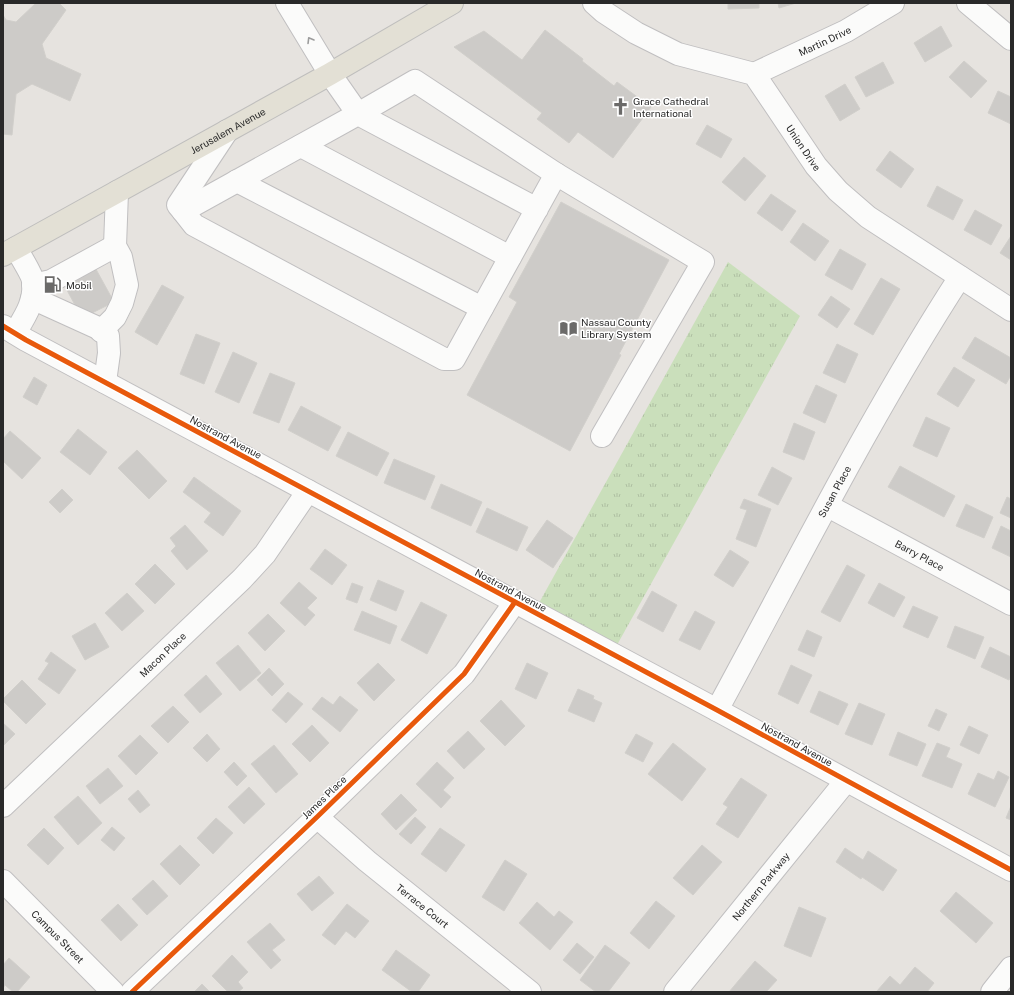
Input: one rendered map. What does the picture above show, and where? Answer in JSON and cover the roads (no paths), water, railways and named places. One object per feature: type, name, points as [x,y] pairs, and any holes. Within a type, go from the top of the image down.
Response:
[{"type":"main road","name":"Jerusalem Avenue","points":[[9,252],[330,74],[452,3]]},
{"type":"street","points":[[287,3],[330,74],[358,114],[537,209]]},
{"type":"street","points":[[594,3],[604,12],[636,33],[678,54],[754,74]]},
{"type":"street","name":"Martin Drive","points":[[754,74],[846,31],[893,3]]},
{"type":"street","points":[[968,3],[1011,39]]},
{"type":"street","name":"Union Drive","points":[[754,74],[816,166],[838,191],[868,217],[1011,310]]},
{"type":"street","points":[[183,211],[415,81],[556,174],[703,262],[602,436]]},
{"type":"street","points":[[227,131],[178,205],[194,225],[444,359],[454,359],[556,174]]},
{"type":"street","points":[[301,146],[510,257]]},
{"type":"street","points":[[237,181],[482,308]]},
{"type":"street","points":[[101,331],[115,317],[122,303],[127,285],[121,257],[115,246],[117,192]]},
{"type":"street","points":[[32,292],[115,246]]},
{"type":"street","points":[[7,329],[28,310],[33,281],[9,252]]},
{"type":"street","name":"Susan Place","points":[[717,710],[894,383],[960,277]]},
{"type":"street","points":[[32,292],[98,328],[108,336],[109,352],[105,382]]},
{"type":"street","name":"Nostrand Avenue","points":[[7,329],[717,710],[1011,870]]},
{"type":"street","name":"Macon Place","points":[[3,806],[242,579],[265,554],[308,491]]},
{"type":"street","name":"Barry Place","points":[[828,506],[1011,604]]},
{"type":"street","name":"James Place","points":[[132,992],[464,674],[515,602]]},
{"type":"street","name":"Northern Parkway","points":[[675,992],[846,781]]},
{"type":"street","name":"Terrace Court","points":[[316,817],[367,861],[530,992]]},
{"type":"street","name":"Campus Street","points":[[3,881],[113,992]]},
{"type":"street","points":[[992,992],[1011,968]]},
{"type":"place","name":"Grace Cathedral International","points":[[620,107]]},
{"type":"place","name":"Mobil","points":[[53,285]]},
{"type":"place","name":"Nassau County Library System","points":[[568,328]]}]
